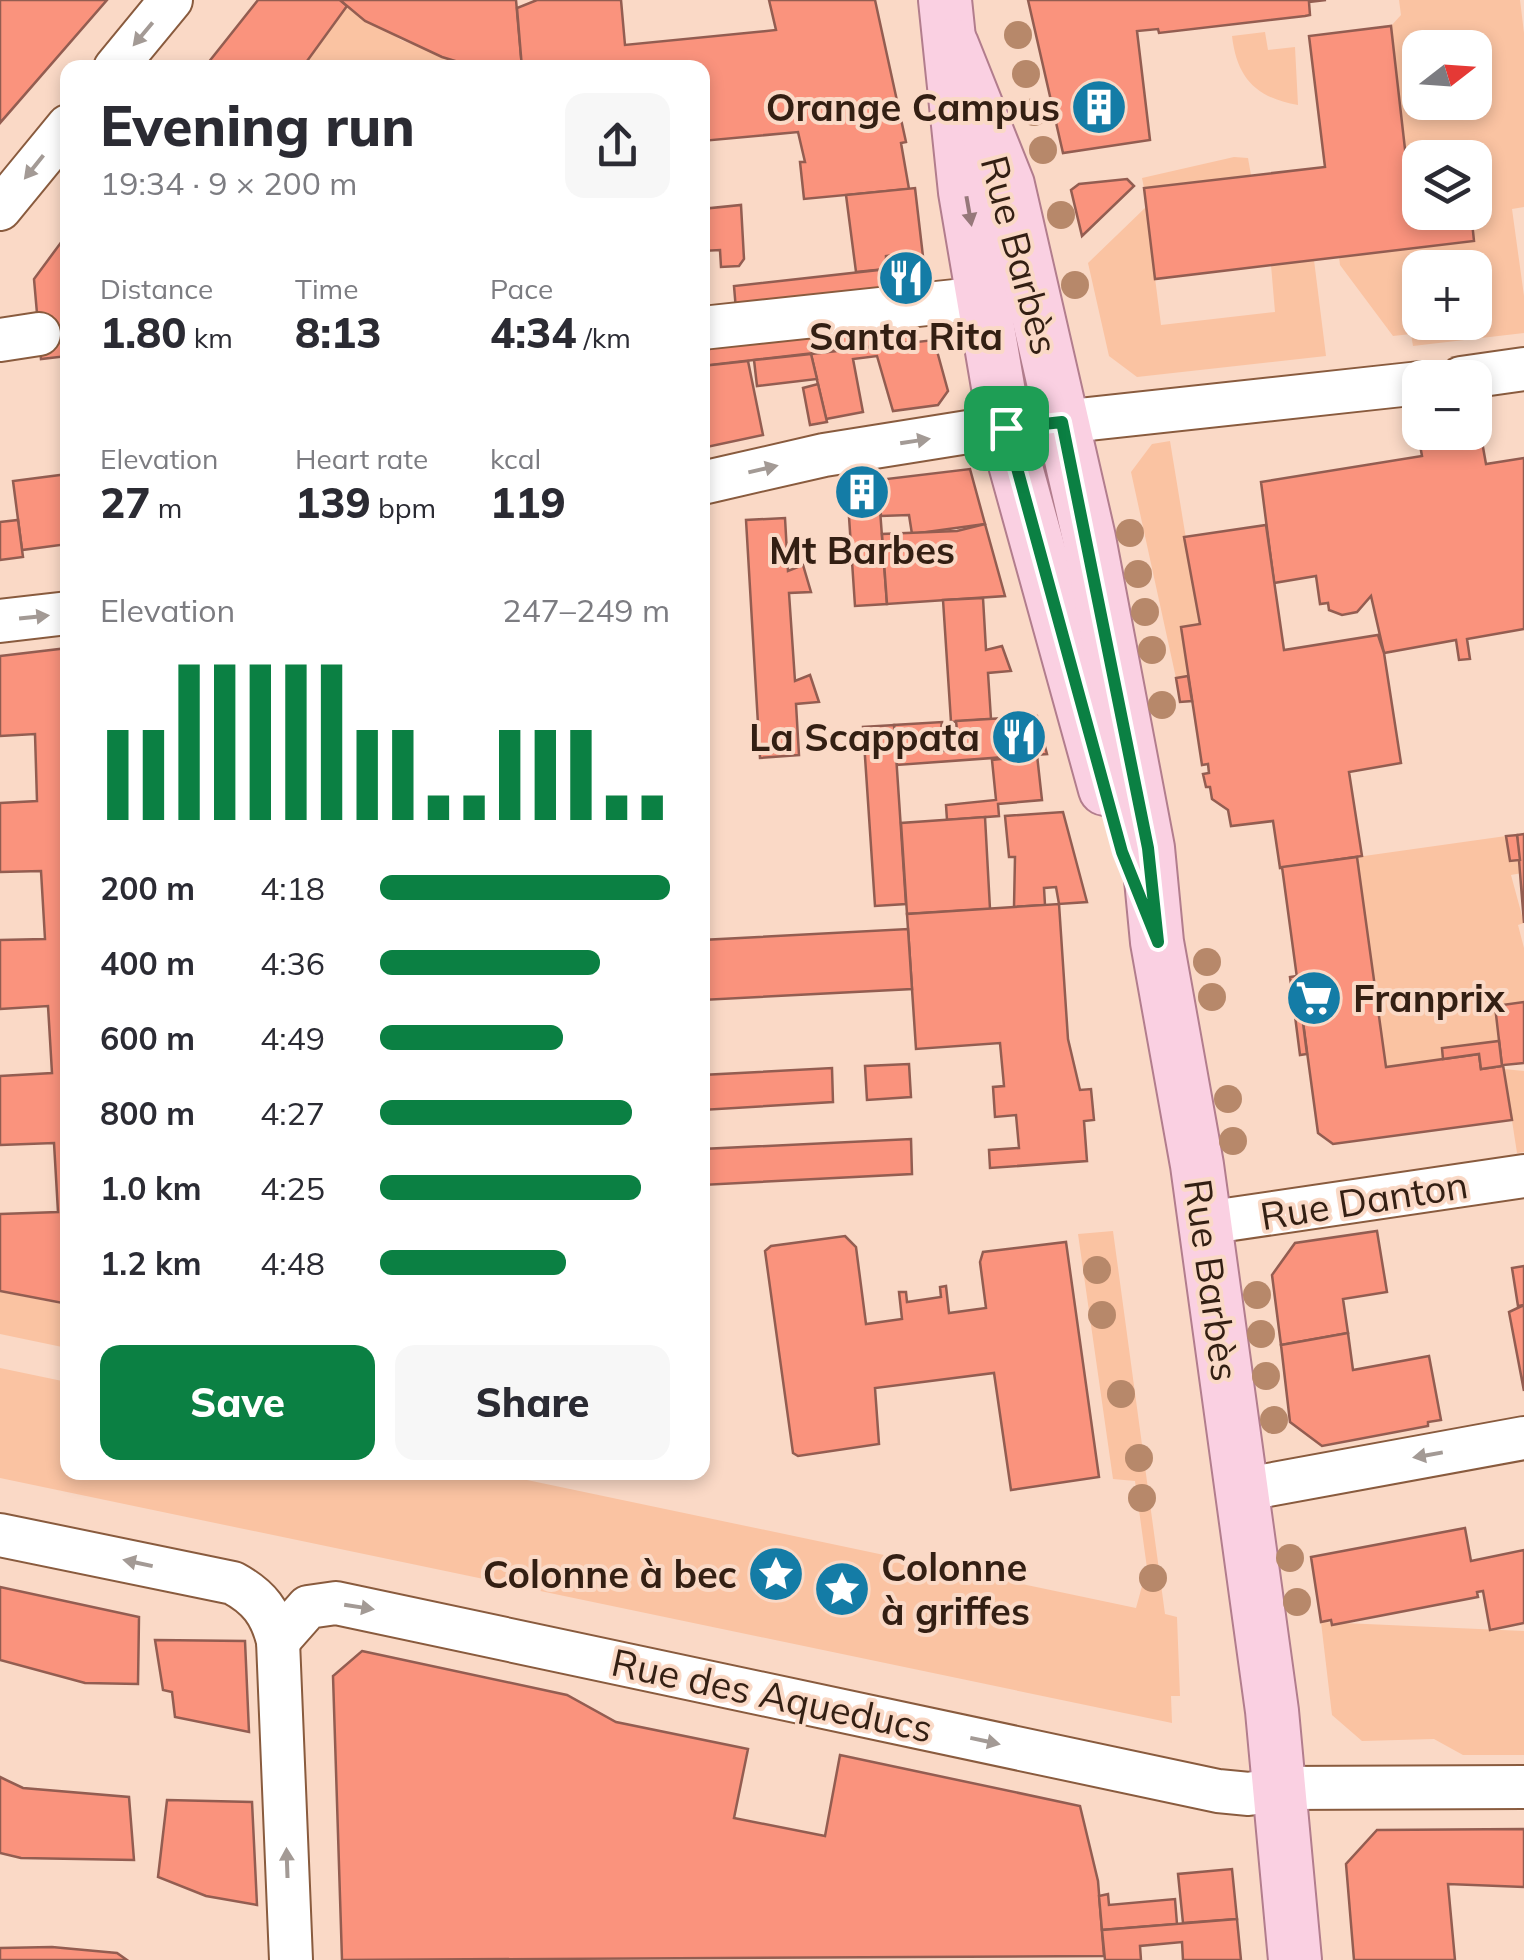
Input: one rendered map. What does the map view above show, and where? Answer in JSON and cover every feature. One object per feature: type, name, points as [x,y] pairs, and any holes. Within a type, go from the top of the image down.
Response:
[{"type":"main road","name":"Rue Barbès","points":[[948,22],[965,192],[1006,428],[1122,852],[1158,942]]},
{"type":"main road","name":"Rue Barbès","points":[[948,22],[1008,186],[1062,422],[1148,848],[1158,942],[1175,1022],[1205,1223],[1259,1620],[1280,1788],[1295,1960]]},
{"type":"street","points":[[122,60],[171,0]]},
{"type":"street","points":[[0,209],[60,136]]},
{"type":"street","points":[[710,327],[984,298]]},
{"type":"street","points":[[1492,374],[1524,369]]},
{"type":"street","points":[[710,481],[824,455],[1006,428],[1402,385]]},
{"type":"street","points":[[0,621],[60,615]]},
{"type":"street","name":"Rue Danton","points":[[1205,1223],[1524,1176]]},
{"type":"street","points":[[1241,1490],[1524,1438]]},
{"type":"street","points":[[0,1535],[233,1583],[261,1603],[272,1618],[278,1641],[291,1960]]},
{"type":"street","name":"Rue des Aqueducs","points":[[278,1641],[308,1607],[336,1603],[1178,1784],[1249,1794],[1280,1788],[1524,1787]]},
{"type":"shaded area","points":[[1399,0],[1520,0],[1524,33],[1524,207],[1512,209],[1524,296],[1524,333],[1492,337],[1492,250],[1402,250],[1402,335],[1393,336],[1340,265],[1339,257],[1474,241],[1474,230],[1492,230],[1492,140],[1404,140],[1391,26],[1401,15]]},
{"type":"shaded area","points":[[347,6],[401,40],[456,60],[308,60]]},
{"type":"shaded area","points":[[1265,32],[1268,50],[1295,47],[1298,105],[1260,91],[1239,64],[1232,36]]},
{"type":"shaded area","points":[[1234,157],[1248,158],[1251,175],[1144,188],[1142,178]]},
{"type":"shaded area","points":[[1146,207],[1161,325],[1275,312],[1271,265],[1314,260],[1326,356],[1137,377],[1109,356],[1088,263]]},
{"type":"shaded area","points":[[1412,340],[1464,340],[1413,346]]},
{"type":"shaded area","points":[[1170,441],[1200,624],[1181,627],[1188,676],[1176,678],[1131,472],[1152,444]]},
{"type":"shaded area","points":[[1506,836],[1510,860],[1520,860],[1522,873],[1511,875],[1524,923],[1518,925],[1524,948],[1524,1002],[1495,1006],[1499,1041],[1443,1048],[1443,1059],[1386,1067],[1357,857]]},
{"type":"shaded area","points":[[1504,1069],[1524,1071],[1524,1152],[1517,1153]]},
{"type":"shaded area","points":[[1113,1231],[1165,1614],[1177,1617],[1180,1696],[1171,1696],[1172,1723],[0,1478],[0,1368],[60,1381],[60,1480],[527,1480],[1136,1608],[1147,1568],[1135,1481],[1113,1479],[1078,1234]]},
{"type":"shaded area","points":[[0,1292],[60,1304],[60,1347],[0,1334]]},
{"type":"shaded area","points":[[1321,1622],[1524,1631],[1524,1755],[1463,1755],[1434,1739],[1362,1741],[1332,1715]]},
{"type":"building","points":[[0,0],[107,0],[0,123]]},
{"type":"building","points":[[258,0],[340,0],[347,6],[308,60],[210,60]]},
{"type":"building","points":[[340,0],[516,0],[521,60],[452,60],[365,21]]},
{"type":"building","points":[[537,0],[621,0],[625,45],[776,30],[769,0],[875,0],[906,142],[901,143],[909,189],[804,199],[800,162],[805,162],[798,132],[710,140],[710,60],[521,60],[517,8]]},
{"type":"building","name":"Orange Campus","points":[[1028,0],[1326,0],[1309,2],[1310,15],[1305,16],[1159,33],[1158,29],[1137,31],[1150,140],[1063,153]]},
{"type":"building","points":[[1391,26],[1404,140],[1402,230],[1473,230],[1474,241],[1155,279],[1144,188],[1325,167],[1309,36]]},
{"type":"building","points":[[1127,179],[1134,186],[1082,236],[1071,190],[1079,184]]},
{"type":"building","points":[[915,188],[924,265],[895,268],[894,255],[886,256],[886,269],[856,272],[846,195]]},
{"type":"building","points":[[741,205],[744,259],[739,266],[721,267],[720,250],[710,251],[710,208]]},
{"type":"building","points":[[60,244],[60,357],[41,359],[34,279]]},
{"type":"building","points":[[924,265],[927,291],[736,310],[734,286]]},
{"type":"building","points":[[907,318],[910,342],[710,365],[710,338]]},
{"type":"building","points":[[934,340],[948,391],[938,405],[893,411],[877,356],[853,359],[863,412],[826,419],[811,354]]},
{"type":"building","points":[[811,354],[817,379],[757,386],[754,360]]},
{"type":"building","points":[[748,361],[763,435],[710,446],[710,365]]},
{"type":"building","points":[[818,384],[827,422],[810,425],[803,388]]},
{"type":"building","points":[[1421,450],[1484,450],[1486,464],[1524,458],[1524,629],[1467,639],[1470,659],[1459,660],[1456,640],[1384,653],[1371,596],[1357,612],[1342,615],[1329,610],[1328,603],[1320,604],[1316,576],[1274,583],[1261,482],[1422,456]]},
{"type":"building","points":[[970,469],[985,524],[912,534],[909,515],[881,516],[878,480]]},
{"type":"building","points":[[60,475],[60,545],[22,550],[13,481]]},
{"type":"building","name":"Mt Barbes","points":[[878,480],[879,496],[845,500],[845,487]]},
{"type":"building","points":[[879,496],[887,604],[855,606],[848,502]]},
{"type":"building","points":[[785,518],[788,571],[803,565],[811,592],[789,593],[795,681],[810,675],[819,702],[796,704],[799,755],[760,758],[746,520]]},
{"type":"building","points":[[18,520],[23,557],[0,560],[0,522]]},
{"type":"building","points":[[985,524],[1005,596],[887,604],[882,534],[957,531]]},
{"type":"building","points":[[1266,525],[1284,650],[1378,635],[1384,653],[1401,763],[1349,772],[1362,856],[1280,868],[1273,821],[1231,826],[1228,810],[1212,799],[1210,787],[1206,787],[1203,774],[1209,773],[1208,764],[1202,765],[1181,627],[1200,624],[1184,537]]},
{"type":"building","points":[[983,598],[986,650],[1002,646],[1011,671],[988,673],[991,719],[951,722],[943,600]]},
{"type":"building","points":[[60,649],[60,1302],[0,1291],[0,1214],[58,1212],[54,1143],[0,1145],[0,1076],[52,1073],[48,1006],[0,1009],[0,940],[45,939],[41,871],[0,872],[0,803],[37,801],[35,734],[0,736],[0,656]]},
{"type":"building","points":[[1188,676],[1192,701],[1180,702],[1176,678]]},
{"type":"building","points":[[1037,716],[1047,754],[897,765],[894,725],[942,722],[940,737],[926,735],[927,753],[959,749],[956,721]]},
{"type":"building","points":[[894,725],[906,904],[875,906],[863,727]]},
{"type":"building","points":[[1037,755],[1042,800],[998,804],[999,816],[947,820],[946,805],[996,800],[992,760]]},
{"type":"building","points":[[1063,812],[1087,902],[1059,904],[1056,887],[1044,888],[1045,905],[1014,907],[1015,857],[1009,857],[1005,816]]},
{"type":"building","points":[[985,817],[990,909],[907,914],[901,823]]},
{"type":"building","points":[[1524,834],[1524,923],[1517,835]]},
{"type":"building","points":[[1517,835],[1520,860],[1510,861],[1506,836]]},
{"type":"building","points":[[1357,857],[1386,1067],[1479,1054],[1481,1069],[1502,1066],[1495,1006],[1524,1002],[1524,1063],[1503,1065],[1512,1120],[1333,1144],[1318,1133],[1282,867]]},
{"type":"building","points":[[1059,904],[1068,1039],[1080,1090],[1091,1089],[1094,1120],[1084,1121],[1087,1161],[990,1168],[989,1150],[1019,1148],[1016,1115],[995,1117],[993,1087],[1004,1086],[1000,1043],[916,1049],[907,914]]},
{"type":"building","points":[[908,929],[912,989],[710,1000],[710,940]]},
{"type":"building","points":[[1297,976],[1307,1054],[1300,1055],[1290,977]]},
{"type":"building","points":[[1499,1041],[1502,1066],[1481,1069],[1479,1054],[1443,1059],[1442,1048]]},
{"type":"building","points":[[909,1064],[911,1097],[867,1100],[865,1066]]},
{"type":"building","points":[[832,1068],[833,1102],[710,1110],[710,1075]]},
{"type":"building","points":[[911,1139],[912,1174],[710,1185],[710,1149]]},
{"type":"building","points":[[1377,1231],[1387,1292],[1343,1299],[1348,1333],[1281,1345],[1272,1275],[1295,1243]]},
{"type":"building","points":[[845,1236],[856,1247],[866,1324],[902,1319],[899,1292],[906,1292],[907,1302],[941,1297],[940,1287],[946,1286],[949,1313],[986,1308],[980,1262],[983,1252],[1066,1242],[1099,1477],[1011,1490],[994,1373],[875,1388],[879,1444],[798,1456],[793,1453],[765,1251],[771,1246]]},
{"type":"building","points":[[1524,1266],[1524,1305],[1518,1306],[1512,1268]]},
{"type":"building","points":[[1524,1305],[1524,1391],[1509,1312]]},
{"type":"building","points":[[1348,1333],[1353,1370],[1429,1356],[1441,1420],[1428,1422],[1428,1426],[1322,1446],[1290,1422],[1281,1345]]},
{"type":"building","points":[[1465,1528],[1471,1561],[1524,1550],[1524,1623],[1490,1630],[1483,1591],[1477,1592],[1478,1597],[1332,1625],[1331,1620],[1321,1622],[1311,1557]]},
{"type":"building","points":[[0,1587],[139,1617],[138,1684],[85,1683],[0,1660]]},
{"type":"building","points":[[155,1640],[245,1641],[249,1732],[175,1717],[172,1692],[163,1690]]},
{"type":"building","points":[[362,1651],[567,1695],[616,1722],[748,1749],[734,1818],[825,1836],[840,1755],[1080,1806],[1098,1881],[1104,1956],[342,1960],[333,1676]]},
{"type":"building","points":[[0,1777],[23,1788],[129,1797],[134,1860],[21,1858],[0,1853]]},
{"type":"building","points":[[167,1800],[252,1802],[257,1905],[206,1896],[158,1877]]},
{"type":"building","points":[[1524,1829],[1524,1887],[1448,1884],[1455,1960],[1354,1960],[1346,1864],[1377,1830]]},
{"type":"building","points":[[1232,1869],[1237,1919],[1183,1923],[1178,1874]]},
{"type":"building","points":[[1108,1894],[1109,1905],[1175,1899],[1177,1924],[1102,1930],[1099,1896]]},
{"type":"building","points":[[1237,1919],[1241,1960],[1183,1960],[1182,1942],[1140,1946],[1141,1960],[1105,1960],[1102,1930]]},
{"type":"building","points":[[52,1947],[117,1953],[127,1960],[0,1960],[0,1948]]},
{"type":"place","name":"Orange Campus","points":[[1099,107]]},
{"type":"place","name":"Santa Rita","points":[[906,278]]},
{"type":"place","name":"Mt Barbes","points":[[862,492]]},
{"type":"place","name":"La Scappata","points":[[1019,737]]},
{"type":"place","name":"Franprix","points":[[1314,998]]},
{"type":"place","name":"Colonne à bec","points":[[776,1574]]},
{"type":"place","name":"Colonne à griffes","points":[[842,1589]]},
{"type":"route","points":[[1062,422],[1122,707],[1148,848],[1158,942],[1122,852],[1006,428],[1062,422]]}]
